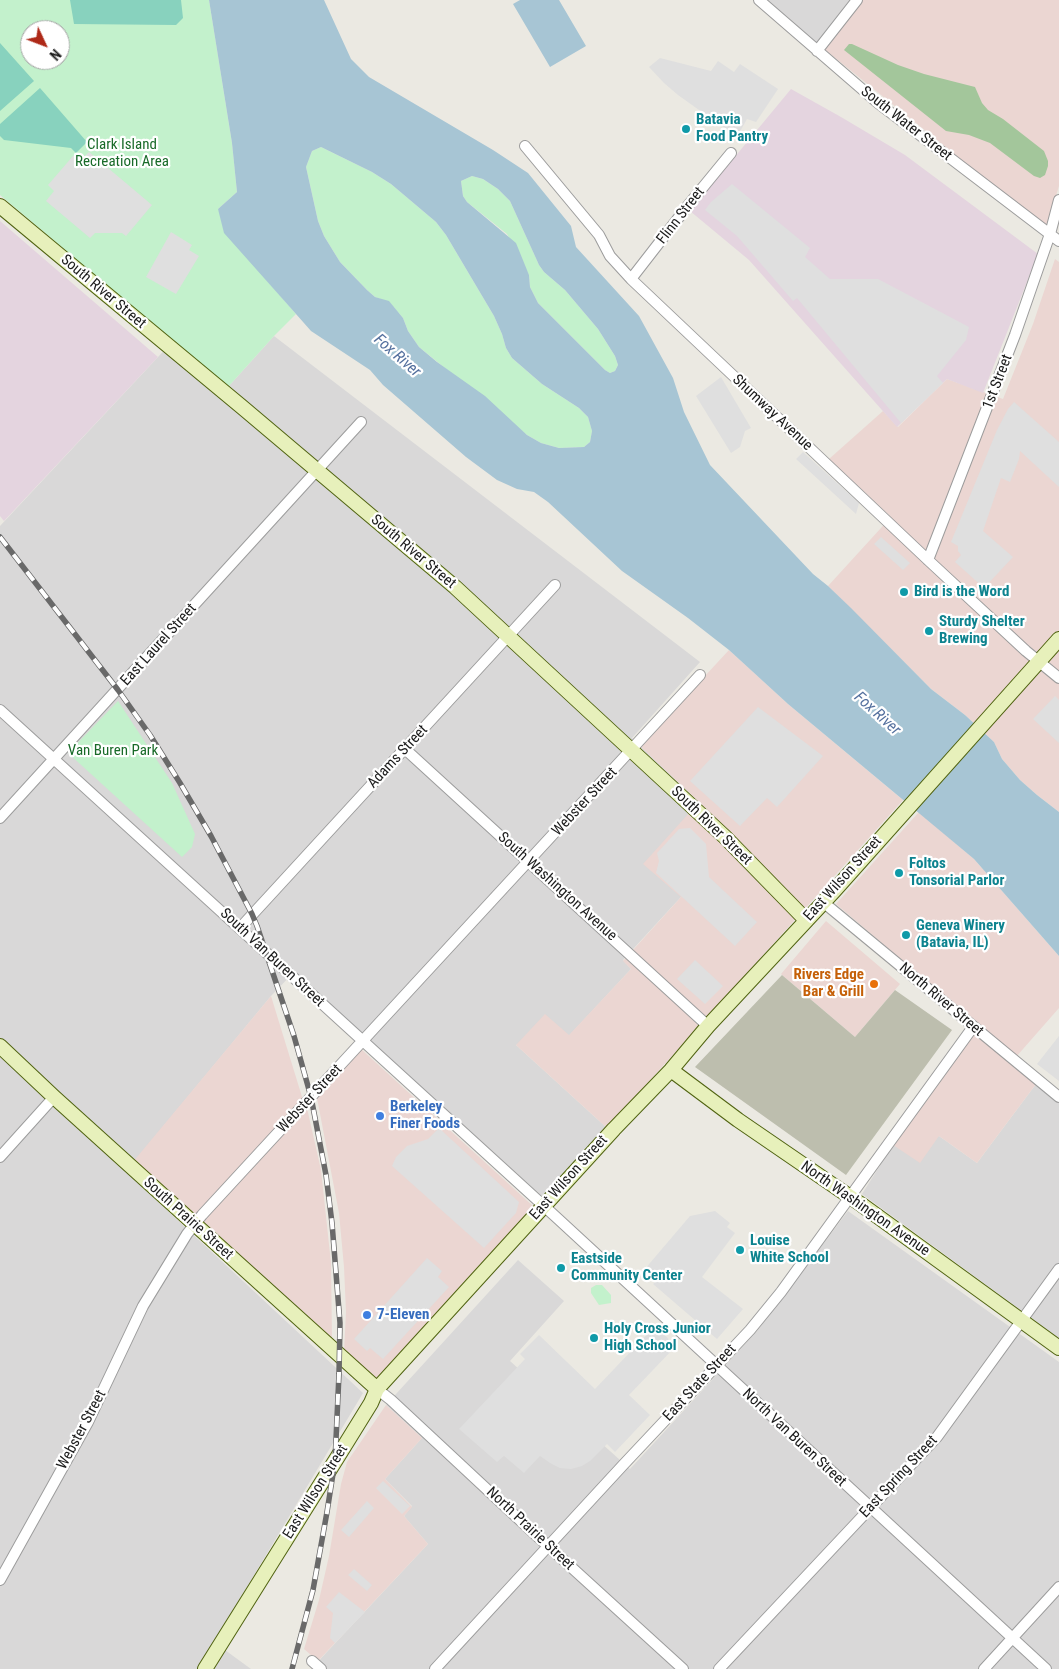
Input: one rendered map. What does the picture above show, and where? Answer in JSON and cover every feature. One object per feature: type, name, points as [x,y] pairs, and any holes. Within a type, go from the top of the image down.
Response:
[{"type":"main road","name":"South River Street","points":[[0,206],[455,587],[725,837],[806,920]]},
{"type":"main road","name":"East Wilson Street","points":[[205,1669],[337,1458],[377,1389],[614,1129],[671,1070],[708,1026],[823,902],[1059,639]]},
{"type":"main road","name":"South Prairie Street","points":[[0,1046],[377,1389]]},
{"type":"main road","name":"North Washington Avenue","points":[[671,1070],[738,1120],[850,1197],[1059,1348]]},
{"type":"street","name":"South Water Street","points":[[759,0],[885,108],[1059,241]]},
{"type":"street","points":[[817,51],[857,0]]},
{"type":"street","name":"Shumway Avenue","points":[[525,146],[599,235],[610,256],[631,279],[928,560],[1059,678]]},
{"type":"street","name":"Flinn Street","points":[[631,279],[732,153]]},
{"type":"street","name":"1st Street","points":[[928,560],[1016,335],[1050,234],[1059,200]]},
{"type":"street","name":"East Laurel Street","points":[[0,818],[361,422]]},
{"type":"street","name":"Adams Street","points":[[240,928],[555,585]]},
{"type":"street","name":"Webster Street","points":[[0,1580],[88,1422],[143,1306],[195,1224],[700,675]]},
{"type":"street","name":"South Van Buren Street","points":[[0,710],[544,1206]]},
{"type":"street","name":"South Washington Avenue","points":[[405,749],[708,1026]]},
{"type":"street","name":"North River Street","points":[[823,902],[1059,1098]]},
{"type":"street","name":"East State Street","points":[[435,1669],[750,1330],[781,1292],[974,1027]]},
{"type":"street","points":[[0,1157],[54,1097]]},
{"type":"street","name":"North Van Buren Street","points":[[544,1206],[1046,1669]]},
{"type":"street","name":"East Spring Street","points":[[719,1669],[936,1437],[1059,1269]]},
{"type":"street","name":"North Prairie Street","points":[[377,1389],[683,1669]]},
{"type":"street","points":[[984,1669],[1059,1587]]},
{"type":"street","points":[[312,1661],[321,1669]]},
{"type":"shaded area","points":[[759,0],[852,0],[816,46]]},
{"type":"shaded area","points":[[862,0],[1059,0],[1059,186],[1046,228],[824,49]]},
{"type":"shaded area","points":[[660,58],[711,71],[718,61],[734,72],[740,64],[778,89],[756,122],[747,119],[737,137],[664,83],[649,67]]},
{"type":"shaded area","points":[[791,89],[905,155],[1038,254],[983,393],[947,379],[897,427],[749,260],[690,211]]},
{"type":"shaded area","points":[[89,152],[152,205],[126,236],[122,233],[95,233],[90,238],[46,201],[54,191],[48,185],[73,156],[81,160]]},
{"type":"shaded area","points":[[732,184],[810,248],[805,257],[830,279],[878,279],[969,327],[966,340],[937,376],[943,383],[901,423],[797,298],[793,301],[737,236],[705,210],[711,202]]},
{"type":"shaded area","points":[[0,221],[158,357],[4,521],[0,516]]},
{"type":"shaded area","points":[[171,232],[192,245],[189,250],[199,256],[176,294],[146,277]]},
{"type":"shaded area","points":[[1055,259],[1059,262],[1059,812],[1020,780],[1002,759],[994,742],[965,715],[931,689],[828,586],[891,517],[829,459],[883,411],[898,427],[947,379],[1003,399],[1033,324]]},
{"type":"shaded area","points":[[274,336],[700,662],[632,738],[699,802],[687,817],[681,897],[623,960],[631,969],[569,1036],[516,1045],[607,1128],[543,1197],[294,972],[271,996],[126,1172],[363,1393],[214,1642],[251,1669],[0,1669],[0,526],[173,341],[228,387]]},
{"type":"shaded area","points":[[721,377],[751,428],[745,431],[740,447],[731,453],[696,396]]},
{"type":"shaded area","points":[[1014,402],[1059,442],[1059,487],[1020,451],[1019,459],[1010,482],[1001,478],[983,531],[1013,557],[984,588],[955,562],[961,555],[958,551],[958,546],[951,542],[997,430]]},
{"type":"shaded area","points":[[803,452],[859,503],[856,514],[796,459]]},
{"type":"shaded area","points":[[881,537],[910,563],[903,570],[874,544]]},
{"type":"shaded area","points":[[729,650],[788,704],[903,800],[607,1128],[516,1045],[545,1014],[569,1035],[631,969],[623,961],[681,897],[643,864],[699,802],[640,746]]},
{"type":"shaded area","points":[[1055,696],[1059,700],[1059,743],[1033,719]]},
{"type":"shaded area","points":[[758,707],[823,756],[777,807],[767,798],[740,826],[690,781]]},
{"type":"shaded area","points":[[919,812],[974,859],[1059,956],[1059,1008],[1016,1057],[836,904]]},
{"type":"shaded area","points":[[690,828],[706,844],[709,877],[757,922],[735,946],[656,873],[659,861],[657,853],[679,829]]},
{"type":"shaded area","points":[[826,921],[900,984],[855,1037],[781,974]]},
{"type":"shaded area","points":[[695,960],[723,986],[705,1004],[677,979]]},
{"type":"shaded area","points":[[782,975],[855,1037],[895,990],[952,1030],[846,1175],[695,1067]]},
{"type":"shaded area","points":[[271,996],[303,1100],[193,1219],[132,1163]]},
{"type":"shaded area","points":[[975,1033],[1036,1084],[977,1163],[939,1136],[920,1163],[893,1145]]},
{"type":"shaded area","points":[[1059,1036],[1059,1081],[1037,1064]]},
{"type":"shaded area","points":[[361,1049],[534,1207],[376,1382],[344,1352],[346,1312],[339,1213],[317,1098]]},
{"type":"shaded area","points":[[1036,1084],[1059,1101],[1059,1338],[862,1194],[893,1145],[939,1136],[977,1163]]},
{"type":"shaded area","points":[[307,1108],[321,1170],[331,1263],[332,1340],[203,1221]]},
{"type":"shaded area","points":[[439,1128],[519,1202],[516,1213],[484,1248],[392,1166],[396,1157],[407,1146],[428,1139]]},
{"type":"shaded area","points":[[715,1211],[730,1223],[727,1227],[735,1233],[702,1277],[743,1309],[717,1339],[653,1284],[656,1281],[644,1270],[690,1216]]},
{"type":"shaded area","points":[[848,1211],[1059,1362],[1059,1669],[311,1669],[428,1544],[404,1516],[412,1506],[385,1479],[422,1438],[386,1405],[518,1260],[564,1301],[510,1361],[630,1469],[757,1331]]},
{"type":"shaded area","points":[[427,1258],[442,1271],[438,1277],[449,1287],[383,1359],[370,1348],[367,1351],[354,1339]]},
{"type":"shaded area","points":[[655,1326],[676,1346],[629,1395],[650,1415],[615,1452],[607,1444],[590,1461],[582,1466],[571,1469],[560,1468],[540,1456],[524,1473],[504,1456],[497,1462],[459,1429],[525,1359],[520,1354],[539,1335],[595,1389]]},
{"type":"shaded area","points":[[386,1405],[422,1438],[385,1479],[412,1507],[404,1516],[428,1544],[318,1661],[304,1649],[319,1600],[329,1556],[341,1484],[347,1462]]},
{"type":"shaded area","points":[[383,1481],[410,1506],[402,1514],[376,1488]]},
{"type":"shaded area","points":[[367,1501],[374,1508],[349,1537],[341,1530]]},
{"type":"shaded area","points":[[354,1569],[372,1585],[367,1591],[348,1575]]},
{"type":"shaded area","points":[[339,1592],[365,1612],[335,1643],[330,1638],[333,1613],[326,1607]]},
{"type":"green space","name":"Clark Island Recreation Area","points":[[0,0],[209,0],[232,143],[237,192],[218,209],[264,277],[296,314],[228,387],[0,195]]},
{"type":"green space","points":[[70,0],[181,0],[183,18],[176,25],[74,24]]},
{"type":"green space","points":[[0,43],[20,65],[20,70],[24,70],[34,81],[0,111]]},
{"type":"green space","points":[[849,44],[924,74],[975,87],[982,103],[988,110],[1003,119],[1044,151],[1048,161],[1045,175],[1040,178],[1034,176],[990,143],[969,135],[946,131],[844,50]]},
{"type":"green space","points":[[40,88],[87,142],[76,153],[71,148],[4,140],[0,136],[0,124]]},
{"type":"green space","points":[[321,147],[372,172],[391,184],[436,222],[446,235],[494,316],[506,348],[512,358],[542,384],[579,408],[588,417],[592,431],[590,442],[584,447],[559,448],[541,443],[527,435],[419,347],[408,331],[403,318],[389,302],[375,297],[340,262],[324,236],[318,221],[306,167],[312,151]]},
{"type":"green space","points":[[472,176],[483,179],[498,189],[510,201],[539,265],[544,272],[565,290],[598,329],[615,356],[618,365],[615,371],[610,373],[605,370],[538,303],[530,287],[529,275],[507,234],[467,202],[463,196],[461,181]]},
{"type":"green space","name":"Van Buren Park","points":[[118,701],[172,783],[195,834],[192,847],[182,857],[68,753]]},
{"type":"green space","points":[[596,1285],[602,1285],[611,1295],[611,1303],[599,1305],[591,1293],[591,1288]]},
{"type":"water","name":"Fox River","points":[[209,0],[324,0],[351,59],[369,77],[493,150],[528,173],[571,226],[576,247],[639,316],[673,378],[684,412],[710,465],[813,574],[851,608],[931,689],[965,715],[994,742],[1002,759],[1020,780],[1059,812],[1059,956],[974,859],[788,704],[729,650],[622,571],[548,502],[534,492],[517,489],[497,480],[466,457],[383,385],[370,370],[311,331],[224,233],[218,209],[237,192],[232,143]],"holes":[[[321,147],[372,172],[391,184],[436,222],[446,235],[494,316],[506,348],[512,358],[542,384],[579,408],[588,417],[592,431],[590,442],[584,447],[559,448],[541,443],[527,435],[485,396],[419,347],[408,331],[403,318],[389,301],[375,297],[340,262],[324,236],[318,221],[306,167],[312,151]],[[472,176],[483,179],[498,189],[510,201],[539,265],[544,272],[565,290],[598,329],[615,356],[618,365],[615,371],[610,373],[605,370],[538,303],[530,287],[529,275],[516,243],[467,202],[463,196],[461,181]]]},
{"type":"water","points":[[520,0],[559,0],[586,46],[550,67],[513,4]]},
{"type":"railway","points":[[0,537],[118,690],[150,735],[211,836],[257,926],[294,1036],[311,1097],[326,1175],[332,1223],[340,1323],[339,1374],[335,1461],[327,1512],[313,1590],[292,1669]]},
{"type":"place","name":"Batavia Food Pantry","points":[[686,129]]},
{"type":"place","name":"Bird is the Word","points":[[904,592]]},
{"type":"place","name":"Sturdy Shelter Brewing","points":[[929,631]]},
{"type":"place","name":"Foltos Tonsorial Parlor","points":[[899,873]]},
{"type":"place","name":"Geneva Winery (Batavia, IL)","points":[[906,935]]},
{"type":"place","name":"Rivers Edge Bar & Grill","points":[[874,984]]},
{"type":"place","name":"Berkeley Finer Foods","points":[[380,1116]]},
{"type":"place","name":"Louise White School","points":[[740,1250]]},
{"type":"place","name":"Eastside Community Center","points":[[561,1268]]},
{"type":"place","name":"7-Eleven","points":[[367,1315]]},
{"type":"place","name":"Holy Cross Junior High School","points":[[594,1338]]}]
